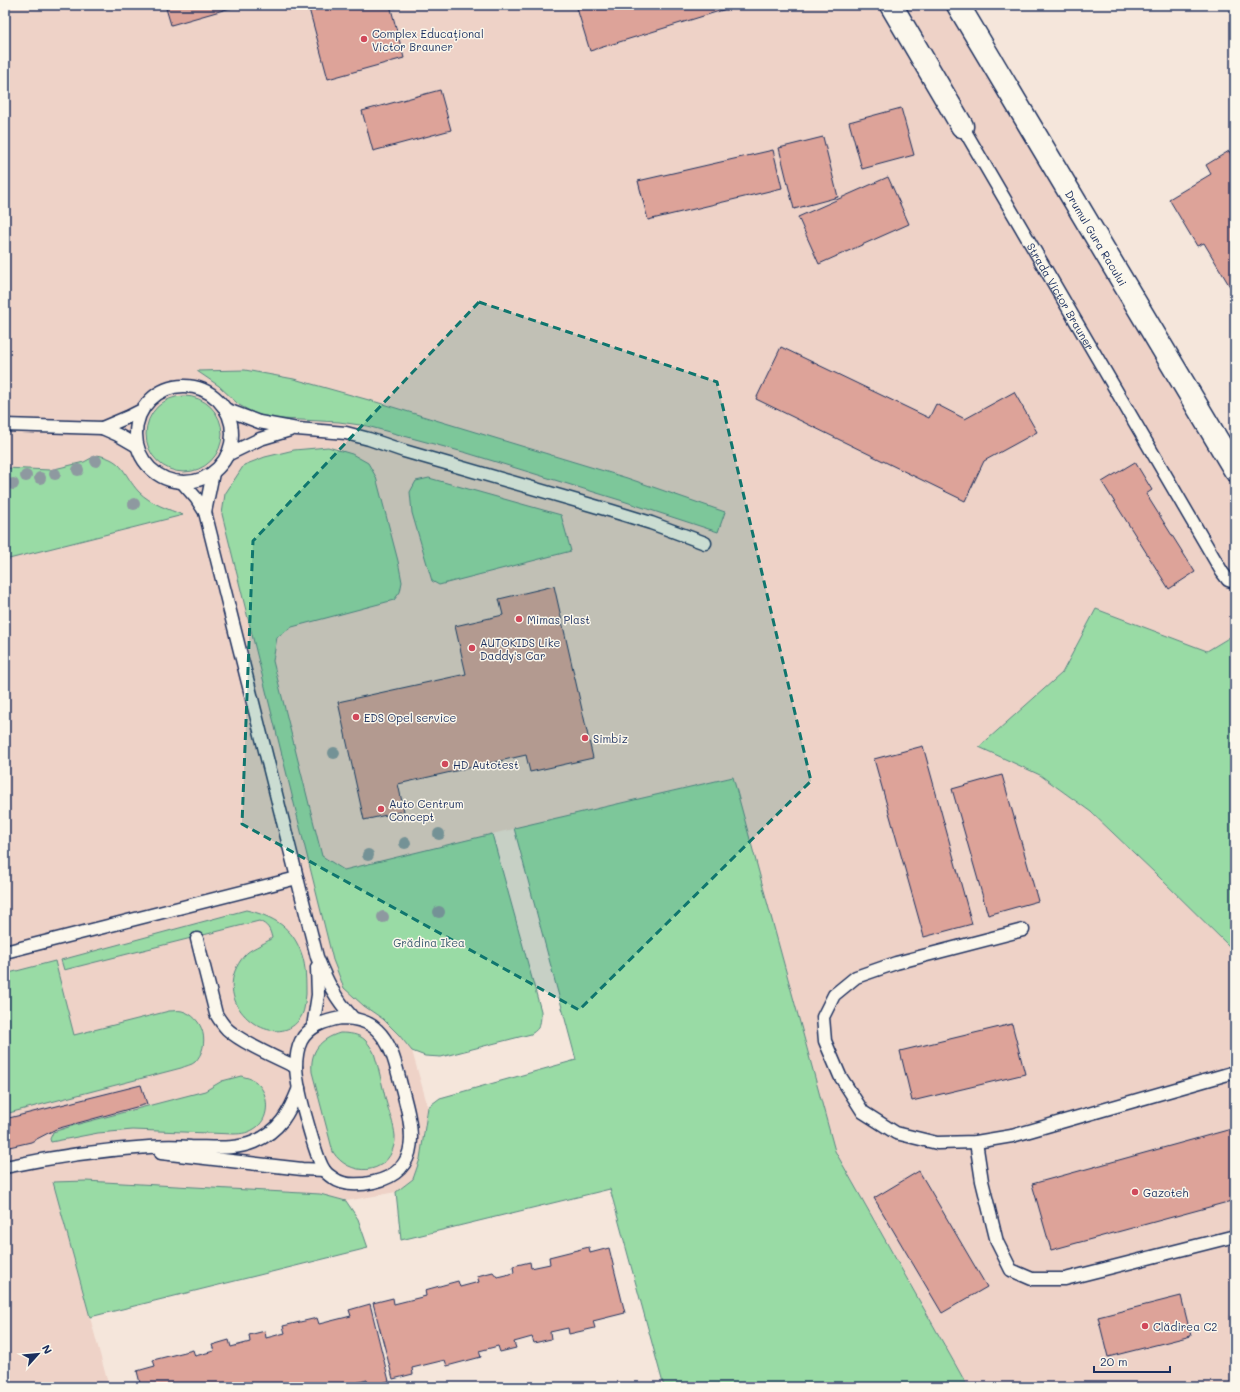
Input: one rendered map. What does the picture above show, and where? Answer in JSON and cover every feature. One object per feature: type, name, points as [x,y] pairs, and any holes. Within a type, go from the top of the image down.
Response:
[{"type":"street","name":"Strada Victor Brauner","points":[[892,5],[962,126]]},
{"type":"street","name":"Drumul Gura Racului","points":[[958,5],[1235,470]]},
{"type":"lane","name":"Strada Victor Brauner","points":[[962,126],[1222,572],[1228,580],[1235,582]]},
{"type":"lane","points":[[183,385],[196,387],[217,399],[225,409],[230,420],[232,433],[231,444],[221,465],[213,473],[192,482],[182,482],[163,478],[155,473],[142,458],[137,446],[135,434],[137,421],[149,400],[159,392],[171,387],[183,385]]},
{"type":"lane","points":[[225,409],[259,422],[297,429],[346,433],[369,439],[404,451],[651,523],[705,544]]},
{"type":"lane","points":[[102,428],[142,410]]},
{"type":"lane","points":[[5,425],[102,428],[137,446]]},
{"type":"lane","points":[[227,455],[260,439],[297,429]]},
{"type":"lane","points":[[205,512],[213,473]]},
{"type":"lane","points":[[182,482],[196,498],[205,512],[317,957],[332,991],[339,1002],[353,1018]]},
{"type":"lane","points":[[5,952],[297,878]]},
{"type":"lane","points":[[1023,930],[896,963],[856,977],[834,995],[824,1017],[825,1042],[840,1076],[863,1112],[896,1133],[937,1143],[976,1142],[1012,1136],[1235,1072]]},
{"type":"lane","points":[[197,939],[216,1014],[221,1022],[228,1030],[245,1041],[296,1067]]},
{"type":"lane","points":[[313,1027],[318,995],[317,957]]},
{"type":"lane","points":[[353,1018],[367,1022],[377,1030],[391,1051],[408,1107],[412,1143],[407,1158],[400,1170],[390,1177],[374,1182],[348,1184],[334,1179],[324,1170],[313,1140],[299,1088],[296,1067],[297,1053],[300,1042],[305,1034],[313,1027],[332,1020],[353,1018]]},
{"type":"lane","points":[[5,1167],[66,1156],[126,1149],[167,1147],[238,1147],[254,1142],[269,1134],[281,1124],[292,1107],[299,1088]]},
{"type":"lane","points":[[976,1142],[982,1181],[997,1242],[1011,1270],[1032,1279],[1065,1279],[1235,1236]]},
{"type":"lane","points":[[126,1149],[324,1170]]},
{"type":"highlighted area","points":[[479,302],[717,382],[811,781],[579,1010],[242,824],[253,541]]},
{"type":"shaded area","points":[[5,5],[947,5],[1235,482],[1235,634],[1207,652],[1096,609],[1062,673],[979,747],[1040,775],[1091,812],[1235,952],[1235,1387],[968,1387],[835,1151],[732,777],[492,834],[313,879],[333,960],[344,988],[364,1006],[383,1019],[412,1051],[428,1107],[420,1159],[413,1179],[396,1192],[346,1201],[319,1194],[53,1182],[109,1387],[5,1387]]},
{"type":"green space","points":[[245,370],[294,379],[376,402],[627,478],[725,512],[718,532],[467,453],[367,426],[339,422],[263,418],[239,405],[219,386],[197,371]]},
{"type":"green space","points":[[184,396],[199,399],[211,407],[219,419],[222,434],[219,449],[211,461],[199,469],[184,472],[169,469],[157,461],[149,449],[146,434],[149,419],[157,407],[169,399]]},
{"type":"green space","name":"Grădina Ikea","points":[[328,447],[352,454],[368,463],[376,477],[402,582],[400,592],[394,600],[292,627],[277,637],[273,661],[322,856],[344,870],[492,834],[541,1011],[540,1024],[531,1034],[441,1057],[425,1056],[412,1051],[383,1019],[364,1006],[344,988],[333,960],[222,514],[225,494],[244,465],[265,457],[294,450]]},
{"type":"green space","points":[[97,455],[113,460],[118,464],[139,492],[149,500],[183,515],[5,560],[5,468],[50,470],[84,462]]},
{"type":"green space","points":[[429,478],[561,515],[571,551],[439,585],[432,581],[412,513],[410,492],[416,481]]},
{"type":"green space","points":[[1096,609],[1207,651],[1235,634],[1235,952],[1091,812],[1040,775],[979,747],[1062,673]]},
{"type":"green space","points":[[733,777],[835,1151],[968,1387],[664,1387],[610,1189],[401,1240],[396,1192],[413,1179],[420,1159],[428,1107],[440,1098],[576,1060],[514,828]]},
{"type":"green space","points":[[246,910],[273,919],[281,924],[293,937],[302,955],[306,979],[305,1005],[302,1015],[292,1027],[278,1031],[263,1028],[249,1020],[239,1008],[233,992],[234,974],[244,956],[249,951],[272,938],[265,924],[259,921],[64,970],[61,960]]},
{"type":"green space","points":[[55,961],[74,1035],[169,1011],[180,1011],[190,1014],[200,1025],[204,1040],[200,1055],[194,1063],[181,1068],[5,1114],[5,974]]},
{"type":"green space","points":[[340,1033],[360,1036],[370,1046],[374,1053],[394,1127],[395,1138],[390,1155],[384,1163],[367,1170],[348,1166],[333,1152],[312,1072],[313,1058],[318,1047],[322,1042]]},
{"type":"green space","points":[[241,1076],[256,1082],[262,1089],[266,1100],[266,1112],[264,1118],[257,1127],[248,1132],[233,1134],[133,1130],[98,1133],[51,1142],[50,1139],[53,1132],[205,1091],[222,1081]]},
{"type":"green space","points":[[86,1181],[320,1194],[346,1201],[358,1219],[368,1248],[90,1317],[53,1182]]},
{"type":"building","points":[[165,5],[241,5],[171,25]]},
{"type":"building","points":[[308,5],[390,5],[404,58],[328,79]]},
{"type":"building","points":[[576,5],[739,5],[590,51]]},
{"type":"building","points":[[440,90],[451,130],[373,151],[362,111]]},
{"type":"building","points":[[901,108],[914,155],[862,169],[849,122]]},
{"type":"building","points":[[823,137],[838,197],[794,209],[779,148]]},
{"type":"building","points":[[773,150],[782,188],[648,220],[638,181]]},
{"type":"building","points":[[1229,151],[1235,161],[1235,295],[1204,243],[1197,246],[1169,199],[1211,174],[1206,165]]},
{"type":"building","points":[[888,177],[909,224],[819,264],[798,217]]},
{"type":"building","points":[[781,347],[929,418],[936,404],[965,419],[1014,392],[1037,432],[984,461],[965,501],[756,399]]},
{"type":"building","points":[[1135,462],[1152,490],[1146,494],[1195,572],[1169,589],[1102,482]]},
{"type":"building","points":[[554,586],[593,758],[530,772],[526,755],[398,784],[404,811],[364,820],[338,702],[466,674],[455,626],[503,615],[499,599]]},
{"type":"building","points":[[923,746],[972,924],[924,937],[874,759]]},
{"type":"building","points":[[1002,775],[1038,901],[988,915],[952,789]]},
{"type":"building","points":[[1012,1024],[1025,1074],[912,1101],[900,1051]]},
{"type":"building","points":[[141,1085],[147,1104],[56,1129],[31,1142],[5,1148],[5,1119]]},
{"type":"building","name":"Gazoteh","points":[[1235,1128],[1235,1200],[1051,1250],[1032,1184]]},
{"type":"building","points":[[919,1171],[987,1287],[942,1313],[874,1198]]},
{"type":"building","points":[[589,1247],[590,1253],[609,1248],[625,1313],[593,1321],[595,1328],[569,1334],[568,1328],[550,1332],[551,1339],[534,1343],[532,1337],[514,1342],[516,1348],[500,1352],[498,1346],[479,1351],[481,1357],[447,1366],[445,1360],[412,1368],[413,1374],[393,1379],[373,1303],[393,1298],[394,1304],[426,1296],[425,1290],[458,1281],[460,1287],[479,1282],[477,1276],[493,1272],[497,1277],[514,1273],[513,1266],[530,1262],[531,1268],[550,1264],[549,1257]]},
{"type":"building","name":"Clădirea C2","points":[[1181,1296],[1191,1336],[1108,1357],[1098,1317]]},
{"type":"building","points":[[370,1304],[389,1381],[368,1386],[367,1380],[340,1387],[141,1387],[137,1371],[155,1366],[153,1360],[193,1350],[195,1356],[214,1351],[212,1345],[229,1340],[231,1347],[250,1342],[249,1335],[265,1331],[266,1338],[285,1333],[283,1326],[317,1318],[319,1324],[351,1316],[349,1310]]},
{"type":"place","name":"Complex Educațional Victor Brauner","points":[[364,39]]},
{"type":"place","name":"Mimas Plast","points":[[519,619]]},
{"type":"place","name":"AUTOKIDS Like Daddy's Car","points":[[472,648]]},
{"type":"place","name":"EDS Opel service","points":[[356,717]]},
{"type":"place","name":"Simbiz","points":[[585,738]]},
{"type":"place","name":"HD Autotest","points":[[445,764]]},
{"type":"place","name":"Auto Centrum Concept","points":[[381,809]]},
{"type":"place","name":"Gazoteh","points":[[1135,1192]]},
{"type":"place","name":"Clădirea C2","points":[[1145,1326]]}]
